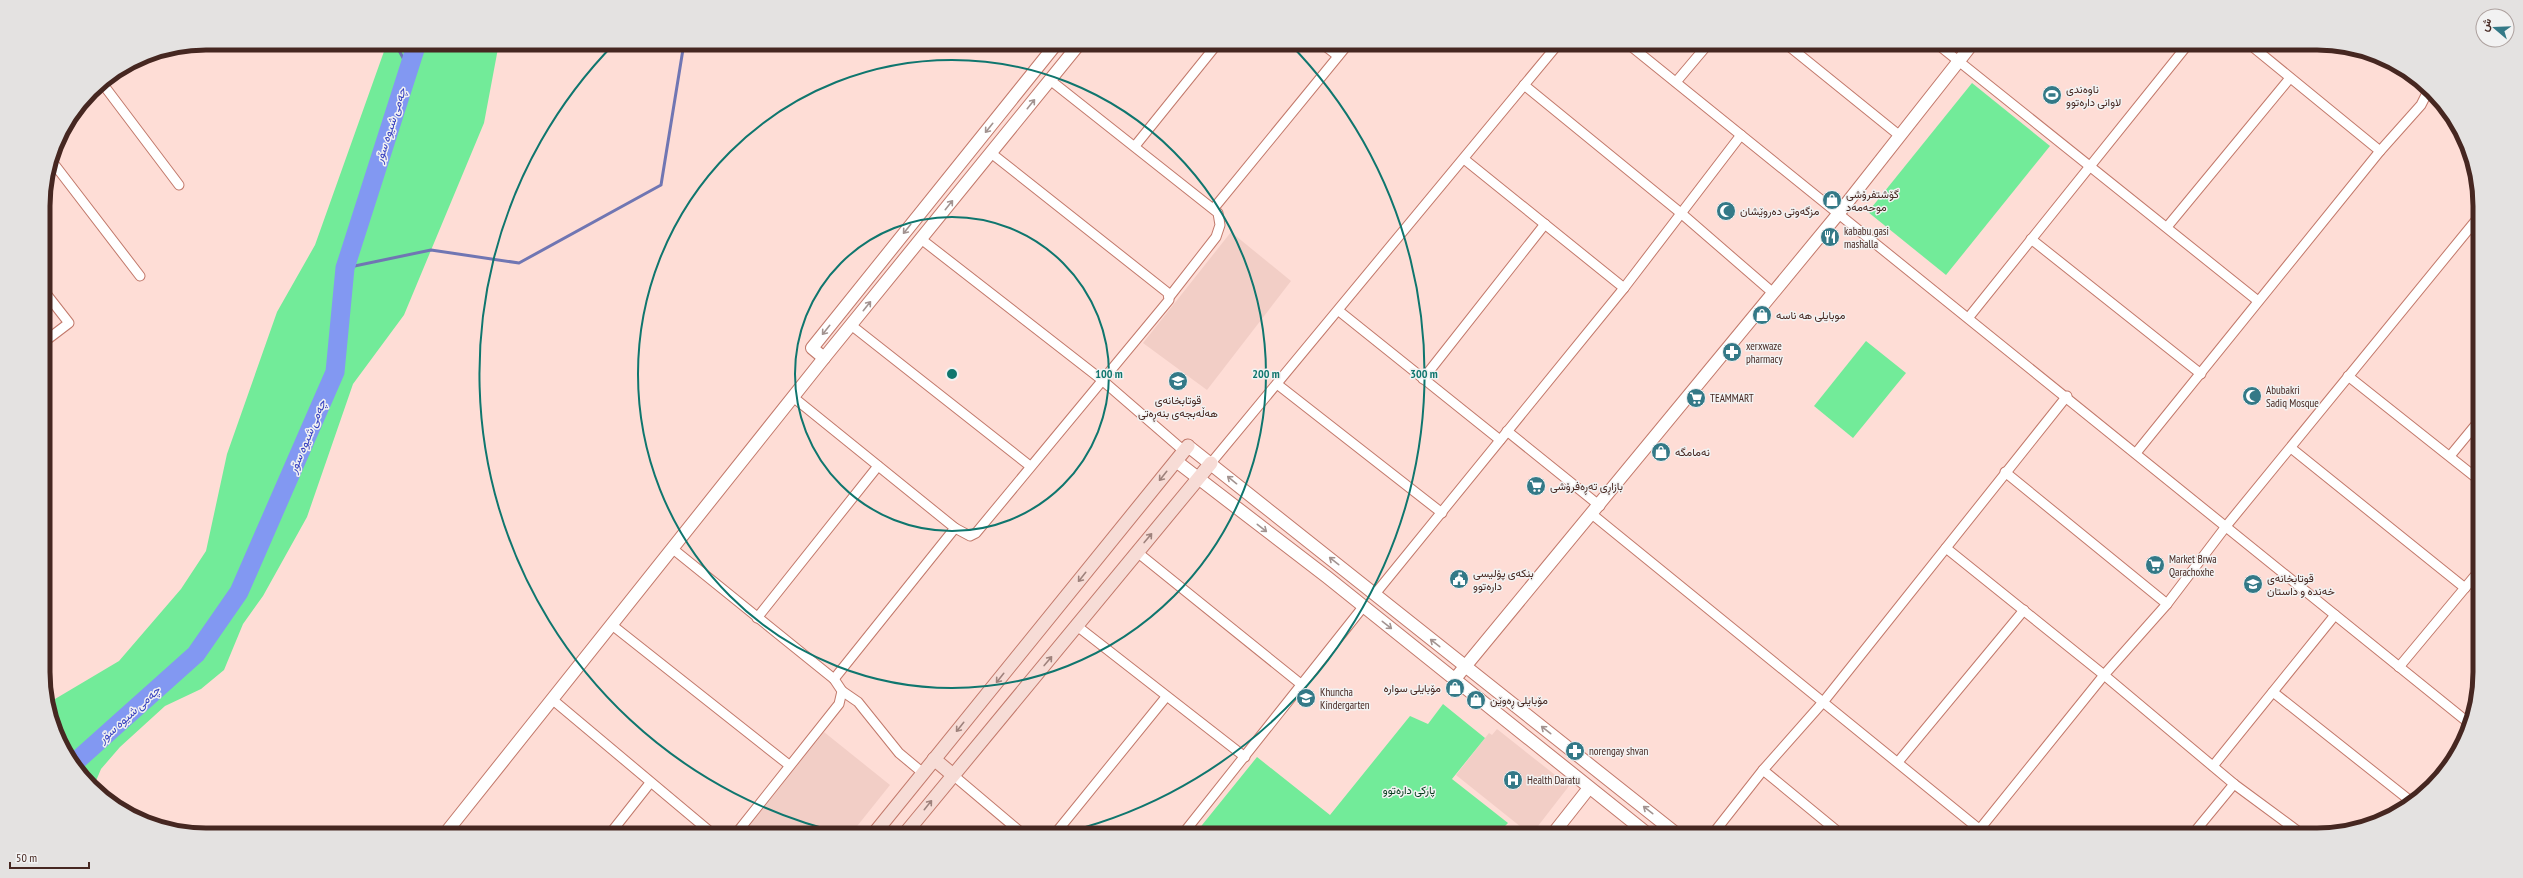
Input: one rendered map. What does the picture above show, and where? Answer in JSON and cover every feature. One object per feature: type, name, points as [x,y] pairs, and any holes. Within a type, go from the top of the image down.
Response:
[{"type":"main road","points":[[879,828],[1183,453]]},
{"type":"main road","points":[[910,828],[1211,463]]},
{"type":"main road","points":[[934,759],[953,775]]},
{"type":"street","points":[[824,358],[812,348],[1051,50]]},
{"type":"street","points":[[450,828],[824,358],[1074,50]]},
{"type":"street","points":[[1135,146],[1212,50]]},
{"type":"street","points":[[1330,50],[1338,56]]},
{"type":"street","points":[[1214,208],[1343,50]]},
{"type":"street","points":[[1211,463],[1339,311],[1553,50]]},
{"type":"street","points":[[1636,50],[2227,525],[2466,720]]},
{"type":"street","points":[[1676,82],[1703,50]]},
{"type":"street","points":[[1794,50],[1900,136]]},
{"type":"street","points":[[1944,50],[2258,301]]},
{"type":"street","points":[[1454,680],[1596,510],[1772,292],[1839,213],[1967,50]]},
{"type":"street","points":[[1968,317],[2182,50]]},
{"type":"street","points":[[2256,50],[2380,151]]},
{"type":"street","points":[[2167,227],[2290,78]]},
{"type":"street","points":[[793,397],[955,528],[970,536],[976,533],[1030,466],[1170,300],[1170,296],[1219,231],[1220,219],[1214,208],[1050,80]]},
{"type":"street","points":[[1524,85],[1682,214],[1772,292]]},
{"type":"street","points":[[105,87],[179,185]]},
{"type":"street","points":[[2136,453],[2380,151],[2422,105],[2426,95]]},
{"type":"street","points":[[1375,594],[1624,288],[1741,135]]},
{"type":"street","points":[[991,153],[1170,296]]},
{"type":"street","points":[[1464,160],[1624,288]]},
{"type":"street","points":[[55,164],[140,276]]},
{"type":"street","points":[[1423,379],[1545,224]]},
{"type":"street","points":[[1980,828],[2104,675],[2167,604],[2227,525],[2473,226]]},
{"type":"street","points":[[921,239],[1102,380],[1183,453],[1199,479],[1363,606],[1640,828]]},
{"type":"street","points":[[2031,239],[2201,374]]},
{"type":"street","points":[[50,299],[69,323],[50,337]]},
{"type":"street","points":[[1339,311],[1500,440]]},
{"type":"street","points":[[852,325],[1030,466]]},
{"type":"street","points":[[2348,376],[2473,475]]},
{"type":"street","points":[[1277,384],[1442,513]]},
{"type":"street","points":[[1717,828],[1763,770],[1824,701],[2066,396]]},
{"type":"street","points":[[2450,456],[2473,428]]},
{"type":"street","points":[[1507,431],[1596,510],[1898,762],[1972,828]]},
{"type":"street","points":[[2291,448],[2465,588]]},
{"type":"street","points":[[1183,453],[1211,463],[1465,667],[1669,828]]},
{"type":"street","points":[[756,618],[878,466]]},
{"type":"street","points":[[2005,472],[2167,604]]},
{"type":"street","points":[[834,679],[955,528]]},
{"type":"street","points":[[1946,548],[2104,675],[2234,784],[2294,828]]},
{"type":"street","points":[[673,549],[756,618],[834,679],[842,691],[858,702],[899,753],[923,773]]},
{"type":"street","points":[[1136,552],[1302,685]]},
{"type":"street","points":[[2399,667],[2473,578]]},
{"type":"street","points":[[1188,828],[1363,606]]},
{"type":"street","points":[[1898,762],[2024,610]]},
{"type":"street","points":[[2213,766],[2335,615]]},
{"type":"street","points":[[1400,636],[1410,623]]},
{"type":"street","points":[[612,625],[789,765]]},
{"type":"street","points":[[1077,626],[1166,697],[1245,757]]},
{"type":"street","points":[[740,828],[839,704],[842,691]]},
{"type":"street","points":[[2273,692],[2408,799]]},
{"type":"street","points":[[1060,828],[1166,697]]},
{"type":"street","points":[[553,700],[705,828]]},
{"type":"street","points":[[1763,770],[1833,828]]},
{"type":"street","points":[[1589,787],[1601,787],[1604,781],[1600,773]]},
{"type":"street","points":[[953,775],[1016,828]]},
{"type":"street","points":[[615,828],[650,783]]},
{"type":"street","points":[[2198,828],[2234,784]]},
{"type":"street","points":[[1557,828],[1589,787]]},
{"type":"shaded area","points":[[1231,232],[1291,281],[1207,390],[1143,343]]},
{"type":"shaded area","name":"Health Daratu","points":[[1497,729],[1569,786],[1536,828],[1522,828],[1456,775],[1489,733],[1492,735]]},
{"type":"shaded area","points":[[824,732],[890,785],[856,828],[748,828]]},
{"type":"green space","points":[[385,50],[498,50],[484,123],[404,315],[353,384],[307,517],[263,596],[243,624],[224,670],[201,689],[165,706],[120,747],[101,769],[96,782],[76,759],[66,741],[58,722],[53,702],[119,661],[181,589],[206,551],[227,454],[277,312],[315,245]]},
{"type":"green space","points":[[1972,83],[2050,146],[1946,275],[1868,212]]},
{"type":"green space","points":[[1866,341],[1906,373],[1853,438],[1814,406]]},
{"type":"green space","name":"پارکی دارەتوو","points":[[1443,704],[1485,738],[1452,779],[1508,823],[1503,828],[1200,828],[1257,757],[1330,815],[1410,716],[1428,724]]},
{"type":"waterway","points":[[399,50],[409,69]]},
{"type":"waterway","name":"چەمی شیوە سۆر","points":[[77,760],[196,654],[239,592],[335,372],[345,268],[415,50]]},
{"type":"waterway","points":[[345,268],[431,250],[519,263],[661,185],[683,50]]},
{"type":"place","name":"ناوەندی لاوانی دارەتوو","points":[[2052,95]]},
{"type":"place","name":"گۆشتفرۆشی موحەمەد","points":[[1832,200]]},
{"type":"place","name":"مزگەوتی دەروێشان","points":[[1726,211]]},
{"type":"place","name":"kababu gasi mashalla","points":[[1830,237]]},
{"type":"place","name":"موبایلی هه ناسه","points":[[1762,315]]},
{"type":"place","name":"xerxwaze pharmacy","points":[[1732,352]]},
{"type":"place","name":"قوتابخانەی هەڵەبجەی بنەڕەتی","points":[[1178,381]]},
{"type":"place","name":"Abubakri Sadiq Mosque","points":[[2252,396]]},
{"type":"place","name":"TEAMMART","points":[[1696,398]]},
{"type":"place","name":"نەمامگە","points":[[1661,452]]},
{"type":"place","name":"بازاڕی تەڕەفرۆشی","points":[[1536,486]]},
{"type":"place","name":"Market Brwa Qarachoxhe","points":[[2155,565]]},
{"type":"place","name":"بنکەی پۆلیسی دارەتوو","points":[[1459,579]]},
{"type":"place","name":"قوتابخانەی خەندە و داستان","points":[[2253,584]]},
{"type":"place","name":"مۆبایلی سوارە","points":[[1455,688]]},
{"type":"place","name":"Khuncha Kindergarten","points":[[1306,698]]},
{"type":"place","name":"مۆبایلی ڕەوێن","points":[[1476,700]]},
{"type":"place","name":"norengay shvan","points":[[1575,751]]},
{"type":"place","name":"Health Daratu","points":[[1513,780]]}]
